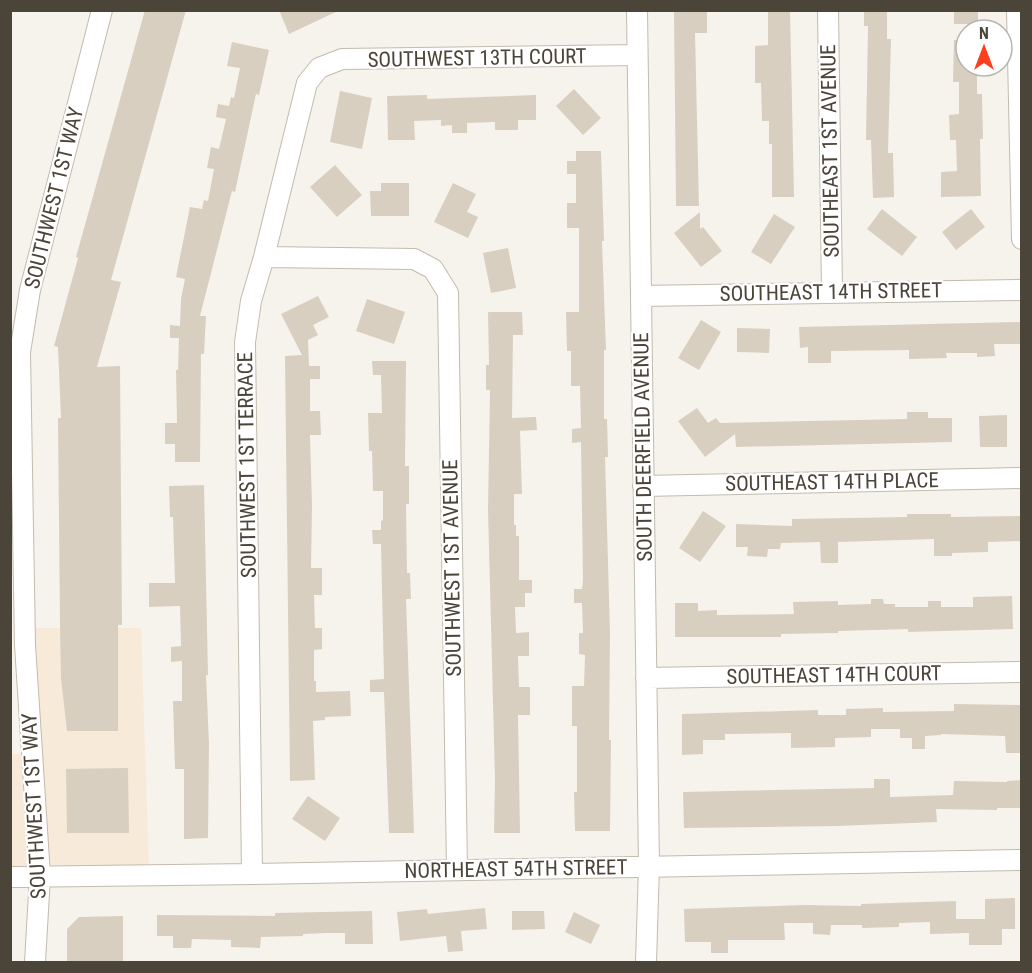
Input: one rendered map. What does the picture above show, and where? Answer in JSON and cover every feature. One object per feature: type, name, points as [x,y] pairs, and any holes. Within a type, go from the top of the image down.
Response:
[{"type":"street","name":"SOUTHWEST 1ST WAY","points":[[36,963],[40,876],[18,645],[20,352],[30,290],[102,10]]},
{"type":"street","name":"SOUTH DEERFIELD AVENUE","points":[[637,10],[649,875],[646,963]]},
{"type":"street","name":"SOUTHEAST 1ST AVENUE","points":[[828,10],[832,291]]},
{"type":"street","points":[[1017,10],[1022,239]]},
{"type":"street","name":"SOUTHWEST 13TH COURT","points":[[319,68],[342,59],[637,55]]},
{"type":"street","name":"SOUTHWEST 1ST TERRACE","points":[[252,874],[245,342],[251,301],[264,257],[306,83],[319,68]]},
{"type":"street","name":"SOUTHWEST 1ST AVENUE","points":[[264,257],[414,259],[433,269],[448,293],[457,870]]},
{"type":"street","name":"SOUTHEAST 14TH STREET","points":[[641,296],[832,291],[1022,290]]},
{"type":"street","name":"SOUTHEAST 14TH PLACE","points":[[643,486],[1022,478]]},
{"type":"street","name":"SOUTHEAST 14TH COURT","points":[[646,678],[1022,672]]},
{"type":"street","name":"NORTHEAST 54TH STREET","points":[[10,877],[457,870],[649,875],[1022,860]]},
{"type":"shaded area","points":[[29,628],[141,628],[149,868],[11,869],[10,754],[37,754]]},
{"type":"building","points":[[145,10],[186,10],[111,280],[121,282],[97,367],[120,366],[122,625],[118,625],[118,731],[67,731],[61,678],[58,418],[61,418],[58,347],[54,346],[78,258],[76,257]]},
{"type":"building","points":[[279,10],[340,10],[289,34]]},
{"type":"building","points":[[674,10],[707,10],[707,33],[695,33],[699,206],[676,206]]},
{"type":"building","points":[[768,10],[790,10],[794,197],[772,197],[772,144],[769,144],[769,121],[762,121],[761,83],[755,83],[755,46],[768,45]]},
{"type":"building","points":[[864,10],[887,10],[887,39],[891,39],[888,153],[893,153],[894,197],[873,198],[871,140],[866,140],[868,26],[864,26]]},
{"type":"building","points":[[954,10],[978,10],[978,18],[954,18]]},
{"type":"building","points":[[954,40],[954,78],[977,78],[977,94],[982,94],[981,196],[941,197],[941,172],[957,171],[956,140],[950,140],[949,115],[959,114],[959,82],[953,82]]},
{"type":"building","points":[[232,42],[269,50],[259,95],[256,94],[235,192],[232,191],[200,316],[206,316],[204,354],[201,354],[200,462],[175,462],[175,444],[165,444],[165,423],[177,423],[176,370],[178,370],[179,338],[170,338],[170,325],[180,326],[181,299],[185,279],[176,277],[190,207],[202,209],[204,200],[208,201],[214,169],[207,168],[211,147],[219,149],[226,119],[216,117],[218,104],[229,106],[231,97],[234,98],[240,68],[227,66]]},
{"type":"building","points":[[574,89],[601,118],[583,135],[556,106]]},
{"type":"building","points":[[340,91],[372,98],[362,149],[330,142]]},
{"type":"building","points":[[427,95],[427,99],[536,95],[536,120],[518,120],[518,130],[495,130],[495,122],[467,123],[467,133],[452,133],[452,125],[441,126],[441,120],[414,121],[415,140],[388,140],[387,96]]},
{"type":"building","points":[[576,151],[601,151],[606,350],[604,350],[604,419],[607,419],[608,457],[605,457],[610,633],[610,831],[575,831],[577,726],[572,726],[572,686],[584,686],[585,655],[579,654],[579,633],[583,633],[582,603],[574,603],[574,589],[582,589],[583,579],[581,442],[572,443],[572,429],[581,428],[580,386],[571,386],[571,351],[567,351],[566,312],[579,312],[579,228],[567,228],[567,203],[576,203],[576,174],[567,174],[567,161],[576,161]]},
{"type":"building","points":[[335,165],[362,195],[337,217],[310,187]]},
{"type":"building","points":[[381,183],[409,183],[409,216],[371,216],[370,191],[381,191]]},
{"type":"building","points":[[453,183],[476,194],[467,212],[478,217],[468,238],[434,222]]},
{"type":"building","points":[[882,209],[917,237],[902,256],[867,229]]},
{"type":"building","points":[[971,209],[985,227],[956,250],[942,232]]},
{"type":"building","points":[[700,212],[700,229],[703,227],[722,251],[701,267],[674,233]]},
{"type":"building","points":[[774,214],[795,227],[771,264],[751,252]]},
{"type":"building","points":[[508,248],[516,288],[491,293],[483,253]]},
{"type":"building","points":[[318,296],[329,317],[313,325],[318,335],[308,340],[309,366],[320,366],[320,379],[310,379],[310,411],[320,411],[321,435],[310,435],[311,568],[322,568],[322,595],[314,595],[315,628],[322,628],[322,649],[314,650],[314,681],[316,681],[316,692],[350,691],[351,716],[325,717],[325,720],[313,721],[315,780],[290,781],[285,356],[302,355],[281,314]]},
{"type":"building","points":[[367,299],[405,312],[394,344],[356,331]]},
{"type":"building","points":[[488,312],[522,312],[523,335],[513,335],[512,418],[536,417],[537,430],[520,431],[522,494],[514,494],[514,525],[516,525],[516,536],[519,536],[519,580],[532,580],[532,593],[525,593],[525,607],[515,607],[516,633],[529,632],[529,656],[518,656],[519,687],[530,687],[530,715],[518,715],[520,833],[494,833],[495,779],[488,510],[490,390],[486,390],[486,365],[489,365]]},
{"type":"building","points":[[701,320],[721,332],[699,370],[678,358]]},
{"type":"building","points":[[1022,322],[1022,344],[994,344],[995,356],[977,357],[977,353],[946,353],[947,358],[909,359],[909,350],[831,351],[831,363],[808,363],[808,347],[800,348],[799,327]]},
{"type":"building","points":[[737,328],[770,329],[769,353],[737,352]]},
{"type":"building","points":[[372,361],[406,361],[405,466],[409,466],[409,504],[406,504],[407,573],[410,573],[411,599],[406,599],[414,833],[389,833],[384,692],[370,692],[370,680],[384,679],[381,544],[373,544],[372,530],[381,530],[383,491],[373,491],[368,413],[382,413],[381,375],[373,375]]},
{"type":"building","points":[[697,408],[708,423],[716,418],[720,423],[907,419],[907,412],[928,412],[928,418],[952,418],[952,442],[736,447],[735,434],[705,457],[678,421]]},
{"type":"building","points":[[1007,415],[1007,447],[980,447],[979,416]]},
{"type":"building","points":[[204,485],[209,744],[208,838],[184,839],[184,769],[175,769],[173,701],[182,701],[182,661],[171,662],[171,647],[181,646],[180,606],[149,607],[149,583],[175,583],[173,517],[170,517],[169,486]]},
{"type":"building","points":[[703,511],[726,526],[700,562],[679,548]]},
{"type":"building","points":[[907,514],[951,514],[951,517],[1022,516],[1022,541],[988,542],[988,552],[952,553],[952,556],[934,556],[934,539],[838,542],[838,563],[821,563],[820,542],[781,543],[780,549],[768,549],[767,557],[747,556],[748,547],[736,547],[736,524],[792,526],[792,519],[907,517]]},
{"type":"building","points":[[1012,596],[1013,629],[838,631],[838,633],[781,634],[781,637],[675,637],[675,603],[698,603],[698,611],[717,610],[717,615],[794,614],[793,602],[838,601],[838,605],[871,604],[871,599],[883,599],[884,604],[895,604],[895,607],[928,607],[928,601],[941,601],[941,607],[973,607],[973,597]]},
{"type":"building","points":[[954,704],[1022,705],[1022,753],[1006,753],[1005,736],[941,734],[925,736],[925,749],[912,749],[912,738],[900,738],[900,729],[871,729],[871,737],[835,738],[835,747],[791,748],[791,733],[725,734],[725,740],[703,740],[703,754],[682,755],[682,714],[818,710],[818,715],[846,715],[846,709],[883,708],[883,712],[954,711]]},
{"type":"building","points":[[128,768],[129,833],[67,833],[66,769]]},
{"type":"building","points":[[874,779],[890,779],[890,797],[953,795],[954,781],[1022,780],[1022,808],[936,809],[937,822],[684,828],[683,792],[874,788]]},
{"type":"building","points":[[308,796],[340,818],[325,841],[292,819]]},
{"type":"building","points":[[1015,898],[1015,929],[1002,929],[1002,945],[969,945],[969,933],[930,934],[930,922],[899,923],[899,927],[862,928],[862,925],[831,925],[830,935],[813,934],[813,923],[784,923],[785,940],[728,940],[728,953],[711,953],[711,942],[685,942],[684,909],[803,905],[861,906],[861,904],[956,901],[956,919],[985,919],[985,899]]},
{"type":"building","points":[[485,908],[487,929],[461,931],[463,951],[448,952],[446,936],[400,941],[397,912],[427,909],[428,914]]},
{"type":"building","points":[[372,911],[373,944],[345,944],[345,933],[326,933],[261,937],[260,948],[231,947],[231,940],[192,939],[191,948],[173,948],[173,936],[157,936],[157,915],[275,916],[275,913]]},
{"type":"building","points":[[512,911],[544,911],[545,929],[512,930]]},
{"type":"building","points":[[574,912],[600,925],[591,944],[565,932]]},
{"type":"building","points":[[123,916],[123,963],[67,963],[67,929],[79,917]]}]
